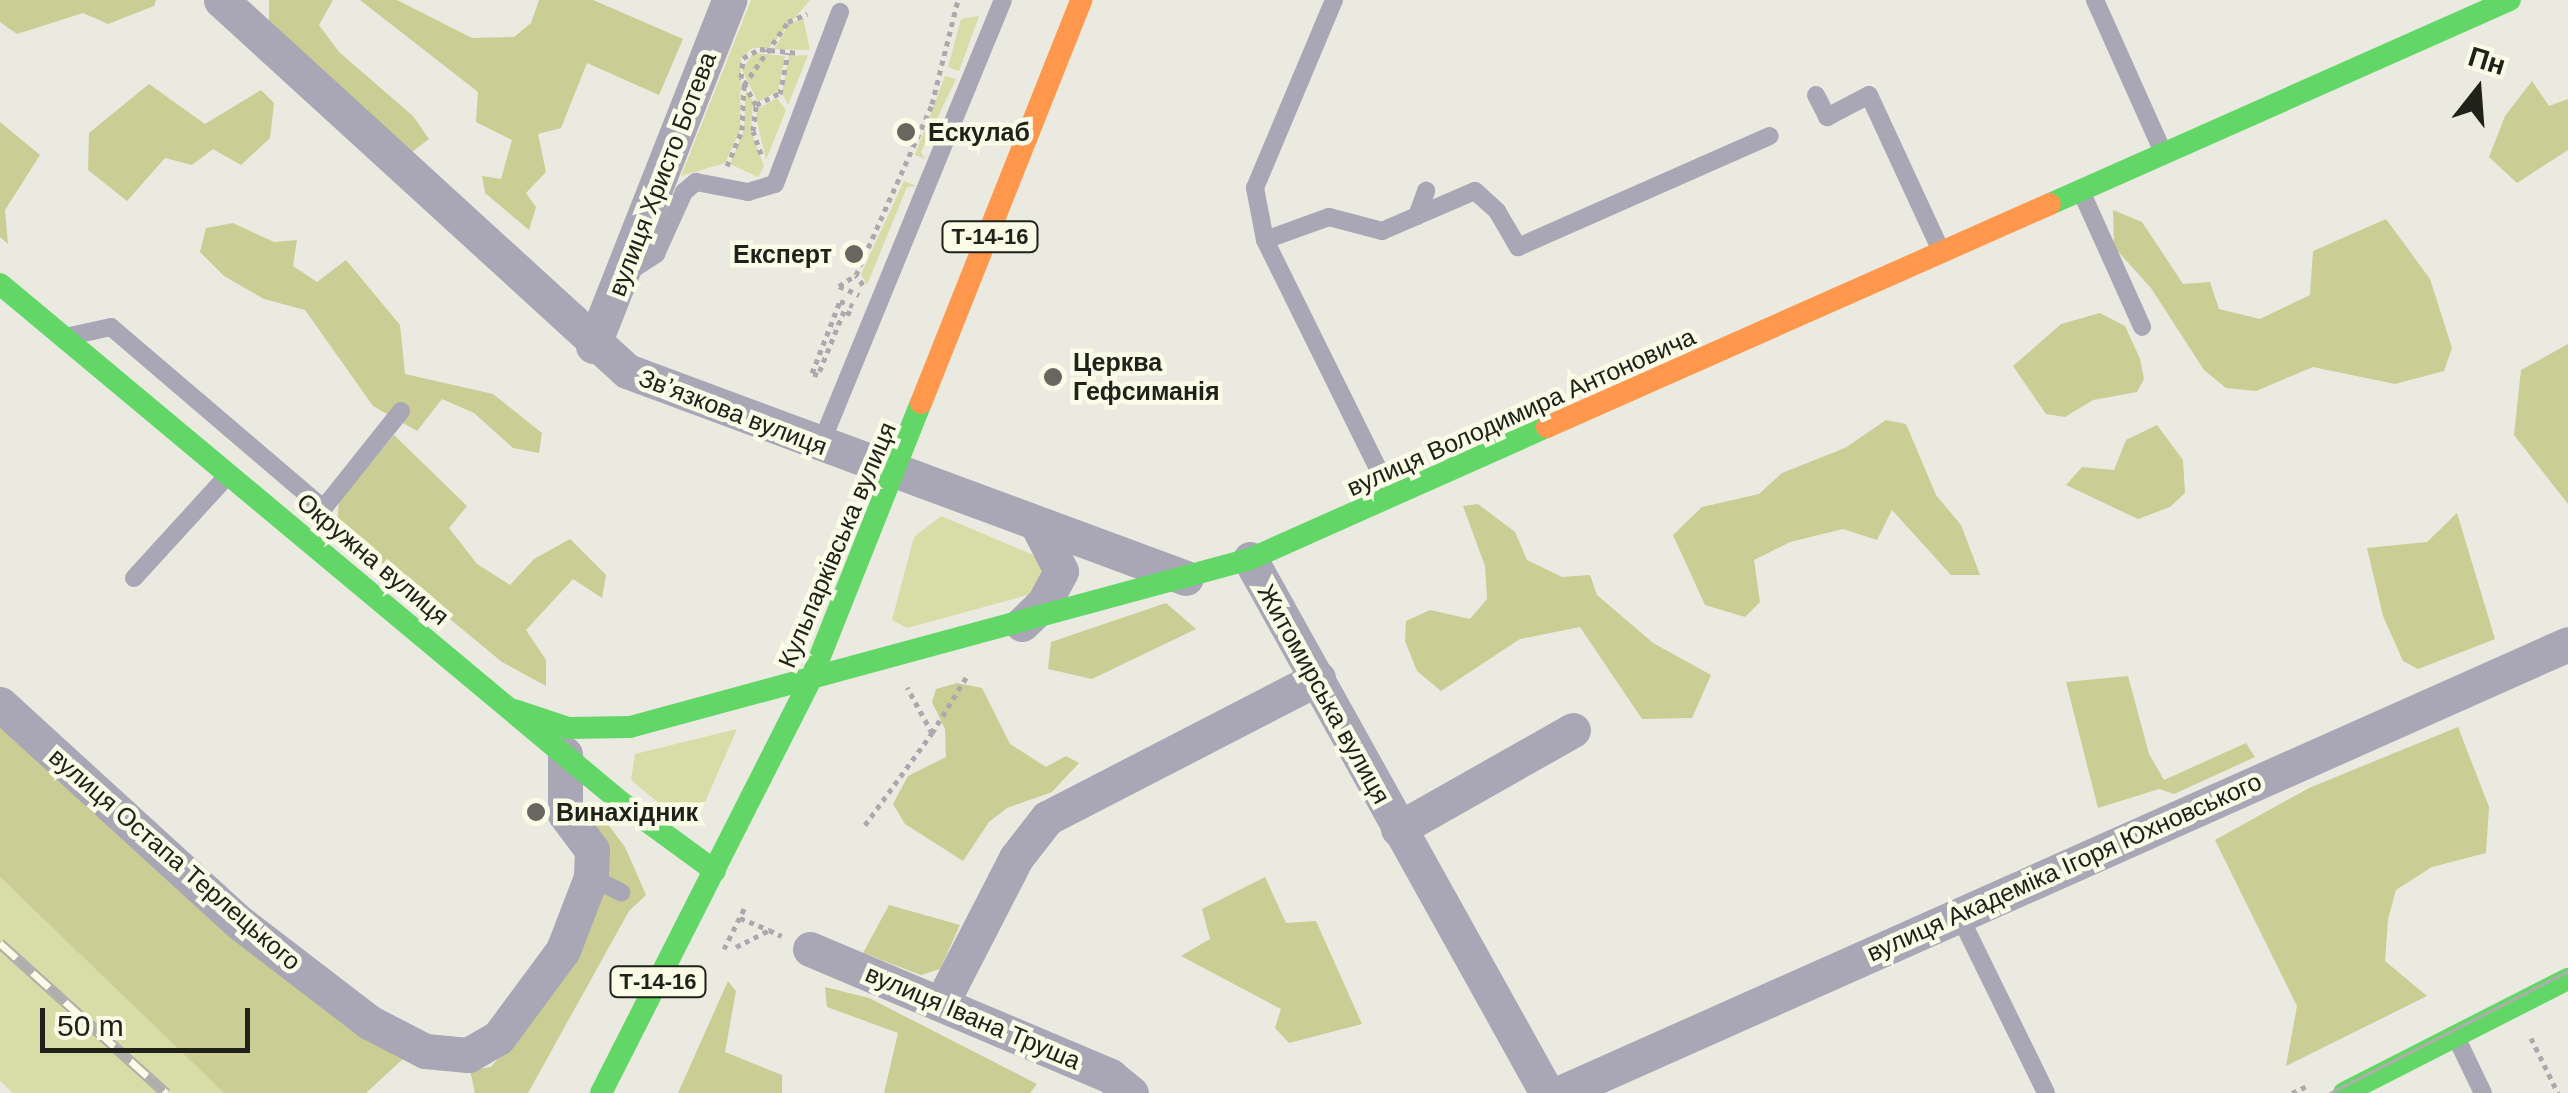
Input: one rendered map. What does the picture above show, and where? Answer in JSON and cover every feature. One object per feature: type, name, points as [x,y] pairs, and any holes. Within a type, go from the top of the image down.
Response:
[{"type":"main road","name":"Кульпарківська вулиця","points":[[601,1093],[811,679],[896,474],[1081,0]]},
{"type":"main road","name":"вулиця Володимира Антоновича","points":[[514,710],[568,728],[630,727],[1022,624],[1250,559],[1393,500],[2510,0]]},
{"type":"main road","name":"Окружна вулиця","points":[[0,284],[622,803],[715,871]]},
{"type":"main road","points":[[622,803],[618,759],[630,727]]},
{"type":"main road","points":[[2344,1093],[2568,979]]},
{"type":"street","name":"Звʼязкова вулиця","points":[[221,0],[593,346],[627,371],[1039,528],[1187,578]]},
{"type":"street","name":"вулиця Христо Ботева","points":[[593,346],[627,273],[728,0]]},
{"type":"street","points":[[1022,624],[1044,603],[1061,572],[1039,528]]},
{"type":"street","name":"Житомирська вулиця","points":[[1250,559],[1547,1093]]},
{"type":"street","name":"вулиця Академіка Ігоря Юхновського","points":[[1560,1093],[2568,644]]},
{"type":"street","points":[[942,1002],[1016,858],[1047,818],[1318,678]]},
{"type":"street","name":"вулиця Остапа Терлецького","points":[[0,704],[240,923],[369,1022],[426,1050],[468,1055],[498,1038],[606,884],[592,850],[565,814],[565,754]]},
{"type":"street","name":"Житомирська вулиця","points":[[1398,829],[1573,730]]},
{"type":"street","name":"вулиця Івана Труша","points":[[810,948],[1110,1076],[1131,1093]]},
{"type":"lane","points":[[820,447],[1003,0]]},
{"type":"lane","points":[[1334,0],[1255,188],[1264,240],[1393,500]]},
{"type":"lane","points":[[2094,0],[2163,154]]},
{"type":"lane","points":[[627,273],[656,254],[684,192],[696,182],[720,183],[748,192],[775,184],[840,12]]},
{"type":"lane","points":[[1816,95],[1826,117],[1869,95],[1942,254]]},
{"type":"lane","points":[[1264,240],[1329,217],[1382,231],[1475,190],[1497,210],[1518,247],[1770,136]]},
{"type":"lane","points":[[1417,216],[1426,191]]},
{"type":"lane","points":[[2081,191],[2142,327]]},
{"type":"lane","points":[[63,337],[110,326],[322,508]]},
{"type":"lane","points":[[306,537],[322,508],[400,411]]},
{"type":"lane","points":[[134,578],[228,475]]},
{"type":"lane","points":[[1958,913],[2046,1093]]},
{"type":"lane","points":[[2455,1036],[2483,1093]]},
{"type":"path","points":[[934,99],[958,0]]},
{"type":"path","points":[[744,85],[788,22],[807,14]]},
{"type":"path","points":[[720,183],[742,130],[744,58],[770,51],[812,52]]},
{"type":"path","points":[[784,104],[780,93],[788,54]]},
{"type":"path","points":[[744,85],[756,105],[754,131],[767,166]]},
{"type":"path","points":[[756,105],[780,93]]},
{"type":"path","points":[[856,274],[839,286],[862,296]]},
{"type":"path","points":[[840,301],[855,311],[844,312],[818,375],[812,373],[840,301]]},
{"type":"path","points":[[865,825],[932,733],[974,664]]},
{"type":"path","points":[[906,684],[932,733]]},
{"type":"path","points":[[740,918],[810,948]]},
{"type":"path","points":[[736,947],[769,930]]},
{"type":"path","points":[[2527,1030],[2558,1093]]},
{"type":"green space","points":[[0,0],[156,0],[154,6],[108,24],[83,13],[17,34],[0,22]]},
{"type":"green space","points":[[269,0],[333,0],[319,25],[339,52],[413,116],[429,139],[412,152],[269,22]]},
{"type":"green space","points":[[360,0],[397,0],[472,38],[514,37],[531,23],[539,0],[593,0],[683,39],[659,95],[587,63],[561,128],[538,134],[546,172],[526,193],[536,207],[529,230],[485,193],[482,176],[501,179],[512,140],[476,122],[478,92]]},
{"type":"green space","points":[[751,0],[810,0],[769,48],[753,48],[741,57],[740,130],[725,163],[681,176]]},
{"type":"green space","points":[[979,16],[959,71],[948,67],[961,19]]},
{"type":"green space","points":[[803,17],[810,50],[774,49],[789,25]]},
{"type":"green space","points":[[753,53],[785,56],[778,91],[758,102],[742,70]]},
{"type":"green space","points":[[808,55],[788,105],[782,92],[789,56]]},
{"type":"green space","points":[[945,76],[956,79],[921,152],[925,159],[915,155]]},
{"type":"green space","points":[[2532,81],[2549,106],[2568,99],[2568,150],[2517,183],[2489,157],[2505,116]]},
{"type":"green space","points":[[149,84],[205,124],[261,90],[274,103],[270,138],[241,165],[213,149],[192,165],[165,158],[127,201],[88,170],[89,133]]},
{"type":"green space","points":[[746,90],[753,101],[751,131],[764,166],[758,177],[730,164],[744,130]]},
{"type":"green space","points":[[777,98],[786,110],[766,160],[756,117],[758,109]]},
{"type":"green space","points":[[0,122],[40,155],[5,210],[8,244],[0,237]]},
{"type":"green space","points":[[904,181],[916,186],[907,187],[867,285],[861,274]]},
{"type":"green space","points":[[2113,210],[2142,222],[2183,284],[2210,282],[2219,309],[2260,319],[2310,295],[2313,251],[2386,219],[2430,279],[2452,348],[2444,371],[2395,384],[2313,367],[2256,391],[2226,388],[2204,370],[2151,288],[2114,247]]},
{"type":"green space","points":[[233,223],[274,242],[297,240],[293,266],[317,282],[346,260],[400,325],[405,374],[493,394],[542,433],[539,453],[513,448],[474,413],[442,399],[417,431],[373,406],[305,310],[264,299],[224,276],[200,252],[206,228]]},
{"type":"green space","points":[[2100,313],[2125,326],[2144,379],[2137,392],[2093,400],[2065,417],[2046,414],[2013,366],[2061,324]]},
{"type":"green space","points":[[2568,344],[2568,504],[2514,435],[2521,370]]},
{"type":"green space","points":[[1886,420],[1906,424],[1936,495],[1961,525],[1980,575],[1951,575],[1892,510],[1877,540],[1843,529],[1790,542],[1754,560],[1760,602],[1745,617],[1705,605],[1673,535],[1702,507],[1759,494],[1782,473],[1845,448]]},
{"type":"green space","points":[[2157,425],[2183,460],[2185,493],[2170,507],[2138,519],[2066,485],[2082,467],[2114,470],[2126,440]]},
{"type":"green space","points":[[394,435],[467,506],[449,528],[477,564],[510,585],[534,559],[570,539],[606,575],[602,598],[573,579],[526,630],[546,660],[546,686],[502,662],[337,526],[339,501]]},
{"type":"green space","points":[[1478,504],[1515,532],[1527,560],[1562,577],[1590,575],[1597,595],[1653,643],[1711,675],[1692,718],[1642,719],[1580,627],[1520,639],[1441,691],[1417,671],[1405,641],[1406,621],[1430,610],[1470,619],[1487,599],[1485,566],[1463,506]]},
{"type":"green space","points":[[2457,513],[2495,639],[2418,669],[2403,661],[2383,616],[2367,548],[2427,542]]},
{"type":"green space","points":[[941,516],[1038,557],[1043,567],[1032,594],[907,628],[892,620],[914,537]]},
{"type":"green space","points":[[1166,603],[1196,629],[1092,679],[1048,669],[1051,642]]},
{"type":"green space","points":[[2128,676],[2149,754],[2164,780],[2246,743],[2255,757],[2174,794],[2159,789],[2098,808],[2066,682]]},
{"type":"green space","points":[[957,683],[982,688],[1010,744],[1046,767],[1066,756],[1079,763],[1052,792],[1007,808],[989,822],[963,861],[905,824],[893,804],[908,776],[946,757],[945,729],[932,702],[936,689]]},
{"type":"green space","points":[[0,724],[405,1057],[366,1093],[224,1093],[0,877]]},
{"type":"green space","points":[[2458,727],[2489,807],[2486,853],[2432,867],[2396,890],[2388,919],[2385,961],[2427,996],[2286,1066],[2297,1006],[2215,840],[2309,788]]},
{"type":"green space","points":[[737,729],[702,809],[683,823],[631,780],[635,754]]},
{"type":"green space","points":[[594,806],[625,847],[646,895],[629,911],[528,1093],[475,1093],[470,1070],[491,1067],[541,1007],[575,919],[576,813]]},
{"type":"green space","points":[[0,877],[224,1093],[13,1093],[0,1081]]},
{"type":"green space","points":[[1265,877],[1286,923],[1316,921],[1362,1024],[1289,1043],[1275,1028],[1281,1009],[1181,956],[1210,939],[1202,909]]},
{"type":"green space","points":[[889,905],[960,925],[940,969],[921,975],[863,953]]},
{"type":"green space","points":[[728,981],[736,991],[725,1052],[782,1075],[782,1093],[678,1093]]},
{"type":"green space","points":[[825,987],[869,998],[1037,1084],[1030,1093],[884,1093],[898,1033],[827,1007]]},
{"type":"tram line","points":[[2330,1093],[2568,971]]},
{"type":"railway","points":[[0,943],[166,1093]]},
{"type":"traffic: fast","points":[[2050,204],[2510,0]]},
{"type":"traffic: fast","points":[[0,284],[622,803],[715,871]]},
{"type":"traffic: fast","points":[[601,1093],[811,679],[921,403]]},
{"type":"traffic: fast","points":[[514,710],[568,728],[630,727],[1250,559],[1547,427]]},
{"type":"traffic: fast","points":[[2344,1093],[2568,979]]},
{"type":"traffic: slow","points":[[921,403],[1081,0]]},
{"type":"traffic: slow","points":[[1547,427],[2050,204]]},
{"type":"place","name":"Ескулаб","points":[[906,132]]},
{"type":"place","name":"Експерт","points":[[854,254]]},
{"type":"place","name":"Церква Гефсиманія","points":[[1053,377]]},
{"type":"place","name":"Винахідник","points":[[536,812]]}]
